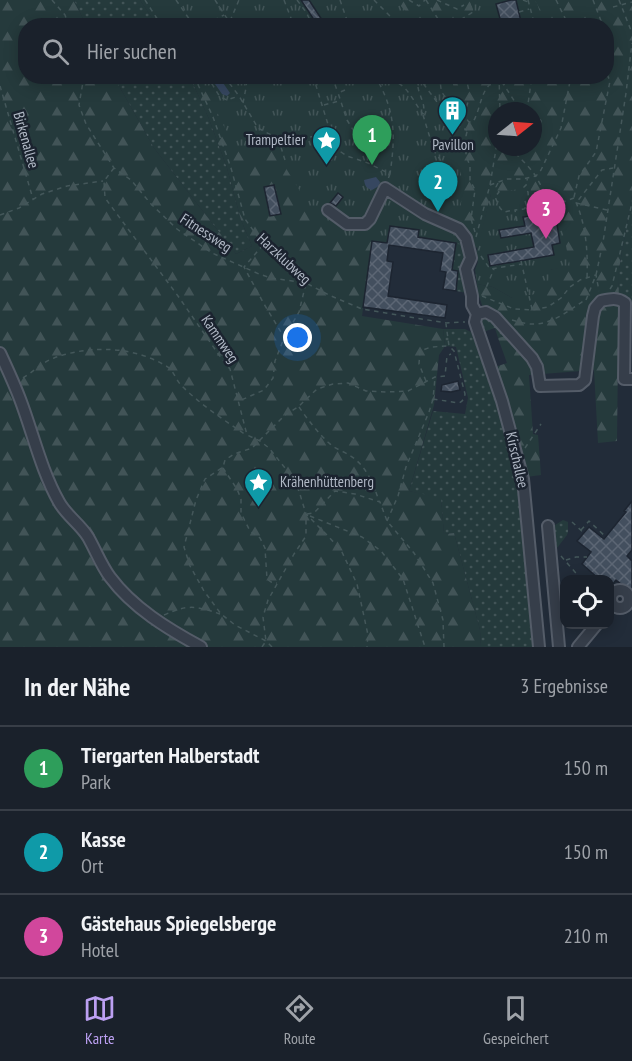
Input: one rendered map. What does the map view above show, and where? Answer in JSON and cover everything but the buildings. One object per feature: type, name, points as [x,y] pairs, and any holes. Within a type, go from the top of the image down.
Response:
[{"type":"street","points":[[328,210],[347,224],[365,224],[370,219],[385,188]]},
{"type":"street","name":"Kirschallee","points":[[385,188],[425,213],[459,229],[466,238],[471,258],[466,269],[472,305],[523,479],[539,647]]},
{"type":"street","points":[[476,318],[486,312],[495,317],[537,367],[540,386],[579,385],[585,380],[595,309],[601,301],[614,298],[620,300],[628,307],[624,379],[632,379]]},
{"type":"street","points":[[0,352],[20,398],[43,466],[59,504],[87,536],[111,578],[130,598],[155,619],[201,647]]},
{"type":"street","points":[[548,526],[559,647]]},
{"type":"street","points":[[624,589],[630,596],[628,605],[625,607],[619,608],[611,601],[616,590],[624,589]]},
{"type":"street","points":[[578,647],[593,629]]},
{"type":"path","points":[[52,0],[67,18]]},
{"type":"path","points":[[145,0],[157,18]]},
{"type":"path","points":[[176,0],[188,18]]},
{"type":"path","points":[[215,0],[228,18]]},
{"type":"path","points":[[232,18],[239,0]]},
{"type":"path","points":[[284,0],[291,18]]},
{"type":"path","points":[[297,0],[309,18]]},
{"type":"path","points":[[340,0],[346,18]]},
{"type":"path","points":[[374,0],[392,18]]},
{"type":"path","points":[[409,0],[419,6],[426,0],[437,18]]},
{"type":"path","points":[[437,0],[457,9],[464,5]]},
{"type":"path","points":[[523,0],[528,1],[533,18]]},
{"type":"path","points":[[556,0],[565,18]]},
{"type":"path","points":[[593,0],[600,18]]},
{"type":"path","points":[[619,0],[632,33]]},
{"type":"path","points":[[613,8],[632,2]]},
{"type":"path","points":[[519,12],[530,8]]},
{"type":"path","points":[[463,18],[473,12]]},
{"type":"path","points":[[218,18],[225,14]]},
{"type":"path","points":[[586,300],[596,274],[632,43]]},
{"type":"path","points":[[0,214],[19,208],[42,194],[67,186],[104,181],[114,168],[86,124],[79,105],[83,84]]},
{"type":"path","name":"Harzklubweg","points":[[198,84],[213,117],[231,168],[245,219],[263,244],[306,282],[362,309],[446,323],[476,318]]},
{"type":"path","points":[[212,84],[220,97],[227,100],[239,96]]},
{"type":"path","points":[[230,84],[258,128],[271,135],[291,140]]},
{"type":"path","points":[[243,104],[246,84]]},
{"type":"path","points":[[316,84],[331,134],[341,152],[390,174]]},
{"type":"path","points":[[335,84],[347,120],[355,133]]},
{"type":"path","points":[[380,84],[393,121],[394,133],[390,174],[385,188]]},
{"type":"path","points":[[400,84],[423,114],[434,151],[441,162]]},
{"type":"path","points":[[417,84],[425,108],[423,114]]},
{"type":"path","points":[[423,84],[454,129],[452,104],[445,97],[441,84]]},
{"type":"path","points":[[467,84],[470,95],[465,117],[469,122]]},
{"type":"path","points":[[469,122],[473,122],[478,113],[482,97],[490,84]]},
{"type":"path","points":[[500,84],[500,102]]},
{"type":"path","points":[[528,102],[531,84]]},
{"type":"path","points":[[490,185],[507,179],[536,176],[541,170],[561,128],[569,84]]},
{"type":"path","points":[[587,278],[586,235],[574,198],[579,176],[596,152],[609,84]]},
{"type":"path","name":"Birkenallee","points":[[0,86],[33,199]]},
{"type":"path","points":[[504,86],[515,102]]},
{"type":"path","points":[[338,93],[345,90]]},
{"type":"path","points":[[323,106],[340,100]]},
{"type":"path","points":[[469,122],[466,155],[470,166],[470,180],[475,190],[471,219],[476,238],[495,156]]},
{"type":"path","points":[[455,125],[467,129]]},
{"type":"path","points":[[285,160],[279,144],[331,134]]},
{"type":"path","points":[[519,156],[536,176],[541,188],[553,204],[574,198]]},
{"type":"path","name":"Fitnessweg","points":[[114,168],[131,180],[151,204],[177,229],[212,253],[271,278],[306,282]]},
{"type":"path","points":[[576,203],[602,170],[614,168]]},
{"type":"path","points":[[499,182],[496,187],[500,192],[495,197],[504,212],[524,209],[529,204],[528,192],[524,187],[528,183],[526,178]]},
{"type":"path","name":"Kammweg","points":[[104,181],[105,198],[230,369],[247,435]]},
{"type":"path","points":[[576,203],[607,210]]},
{"type":"path","points":[[601,301],[612,286],[632,203]]},
{"type":"path","points":[[515,210],[517,221]]},
{"type":"path","points":[[263,244],[244,267],[284,338]]},
{"type":"path","points":[[480,255],[490,269],[521,263],[532,310]]},
{"type":"path","points":[[495,268],[483,296],[514,309],[532,310],[548,307],[580,280],[596,274]]},
{"type":"path","points":[[596,274],[601,301]]},
{"type":"path","points":[[238,401],[264,390],[273,378],[275,361],[284,338],[299,312],[306,282]]},
{"type":"path","points":[[495,317],[532,324],[547,322],[586,300],[601,301]]},
{"type":"path","points":[[433,399],[459,403],[464,399],[465,394],[454,351],[449,346],[446,323]]},
{"type":"path","points":[[426,381],[419,364],[420,351],[431,347],[449,346]]},
{"type":"path","points":[[14,384],[53,358],[75,352],[108,349],[143,355],[169,367],[179,383],[224,420],[269,448],[289,473],[299,491],[306,514],[306,536],[268,600],[263,617],[266,640],[262,647]]},
{"type":"path","points":[[273,647],[266,640],[235,625],[221,614],[190,566],[184,547],[196,500],[206,479],[223,467],[225,460],[234,454],[252,448],[285,415],[317,389],[333,384],[348,383],[366,391],[408,392],[435,377],[446,376],[447,356],[451,354]]},
{"type":"path","points":[[387,521],[433,399],[435,377]]},
{"type":"path","points":[[298,406],[331,446],[350,455],[363,466],[387,521],[414,553],[433,583],[443,620],[444,647]]},
{"type":"path","points":[[517,459],[542,424]]},
{"type":"path","points":[[223,467],[237,489],[241,499],[241,513],[250,531],[260,538],[265,548],[267,579],[279,583]]},
{"type":"path","points":[[306,514],[314,513],[335,491],[355,494],[380,502]]},
{"type":"path","points":[[306,514],[341,550],[357,584],[368,635],[367,647]]},
{"type":"path","points":[[306,514],[362,537],[381,550],[403,579],[425,647]]},
{"type":"path","points":[[581,530],[589,521],[606,537]]},
{"type":"path","points":[[572,522],[584,533]]},
{"type":"path","points":[[557,552],[578,575]]},
{"type":"path","points":[[565,561],[576,557],[587,557]]},
{"type":"path","points":[[155,619],[185,607],[201,607],[221,614]]},
{"type":"green space","points":[[0,0],[74,0],[83,18],[18,18],[18,84],[118,84],[154,148],[236,254],[252,246],[241,220],[227,168],[193,84],[614,84],[614,18],[152,18],[140,0],[632,0],[632,195],[619,269],[617,441],[598,443],[594,370],[529,375],[533,434],[538,435],[541,475],[526,477],[495,367],[507,363],[498,338],[506,336],[492,320],[486,317],[477,284],[493,287],[512,298],[550,270],[570,265],[535,211],[491,194],[478,248],[389,232],[387,243],[372,241],[362,316],[443,329],[445,346],[439,355],[434,405],[409,491],[441,498],[444,534],[454,533],[480,630],[481,647],[0,647]]},
{"type":"green space","points":[[74,0],[140,0],[152,18],[83,18]]},
{"type":"green space","points":[[159,0],[395,0],[412,18],[169,18]]},
{"type":"green space","points":[[472,0],[533,0],[537,3],[542,18],[475,18]]},
{"type":"green space","points":[[118,84],[193,84],[227,168],[241,220],[252,246],[236,254],[154,148]]},
{"type":"green space","points":[[203,84],[453,84],[460,101],[462,195],[456,243],[389,232],[387,243],[347,240],[314,214],[276,152],[234,147]]},
{"type":"green space","points":[[530,187],[535,210],[558,206],[570,266],[550,270],[547,292],[512,298],[493,287],[477,284],[476,253],[491,194]]},
{"type":"green space","points":[[632,195],[632,311],[618,311],[619,269]]},
{"type":"green space","points":[[458,236],[464,247],[463,271],[467,293],[456,291],[458,271],[452,270]]},
{"type":"green space","points":[[481,317],[492,320],[507,336],[498,338],[495,328],[483,332],[479,321]]},
{"type":"green space","points":[[443,329],[465,329],[471,332],[497,403],[518,480],[533,647],[481,647],[480,630],[454,533],[444,534],[441,499],[409,491],[433,411],[465,414],[468,398],[456,347],[445,346]]},
{"type":"green space","points":[[563,520],[568,522],[568,532],[557,548],[554,547],[552,527]]},
{"type":"water","points":[[215,84],[224,84],[230,93],[227,96],[222,94]]},
{"type":"water","points":[[376,177],[380,182],[379,186],[372,190],[367,188],[364,180]]},
{"type":"place","name":"Pavillon","points":[[453,136]]},
{"type":"place","name":"Tiergarten Halberstadt","points":[[372,165]]},
{"type":"place","name":"Trampeltier","points":[[326,166]]},
{"type":"place","name":"Kasse","points":[[438,212]]},
{"type":"place","name":"Gästehaus Spiegelsberge","points":[[546,239]]},
{"type":"place","name":"Krähenhüttenberg","points":[[259,508]]}]
